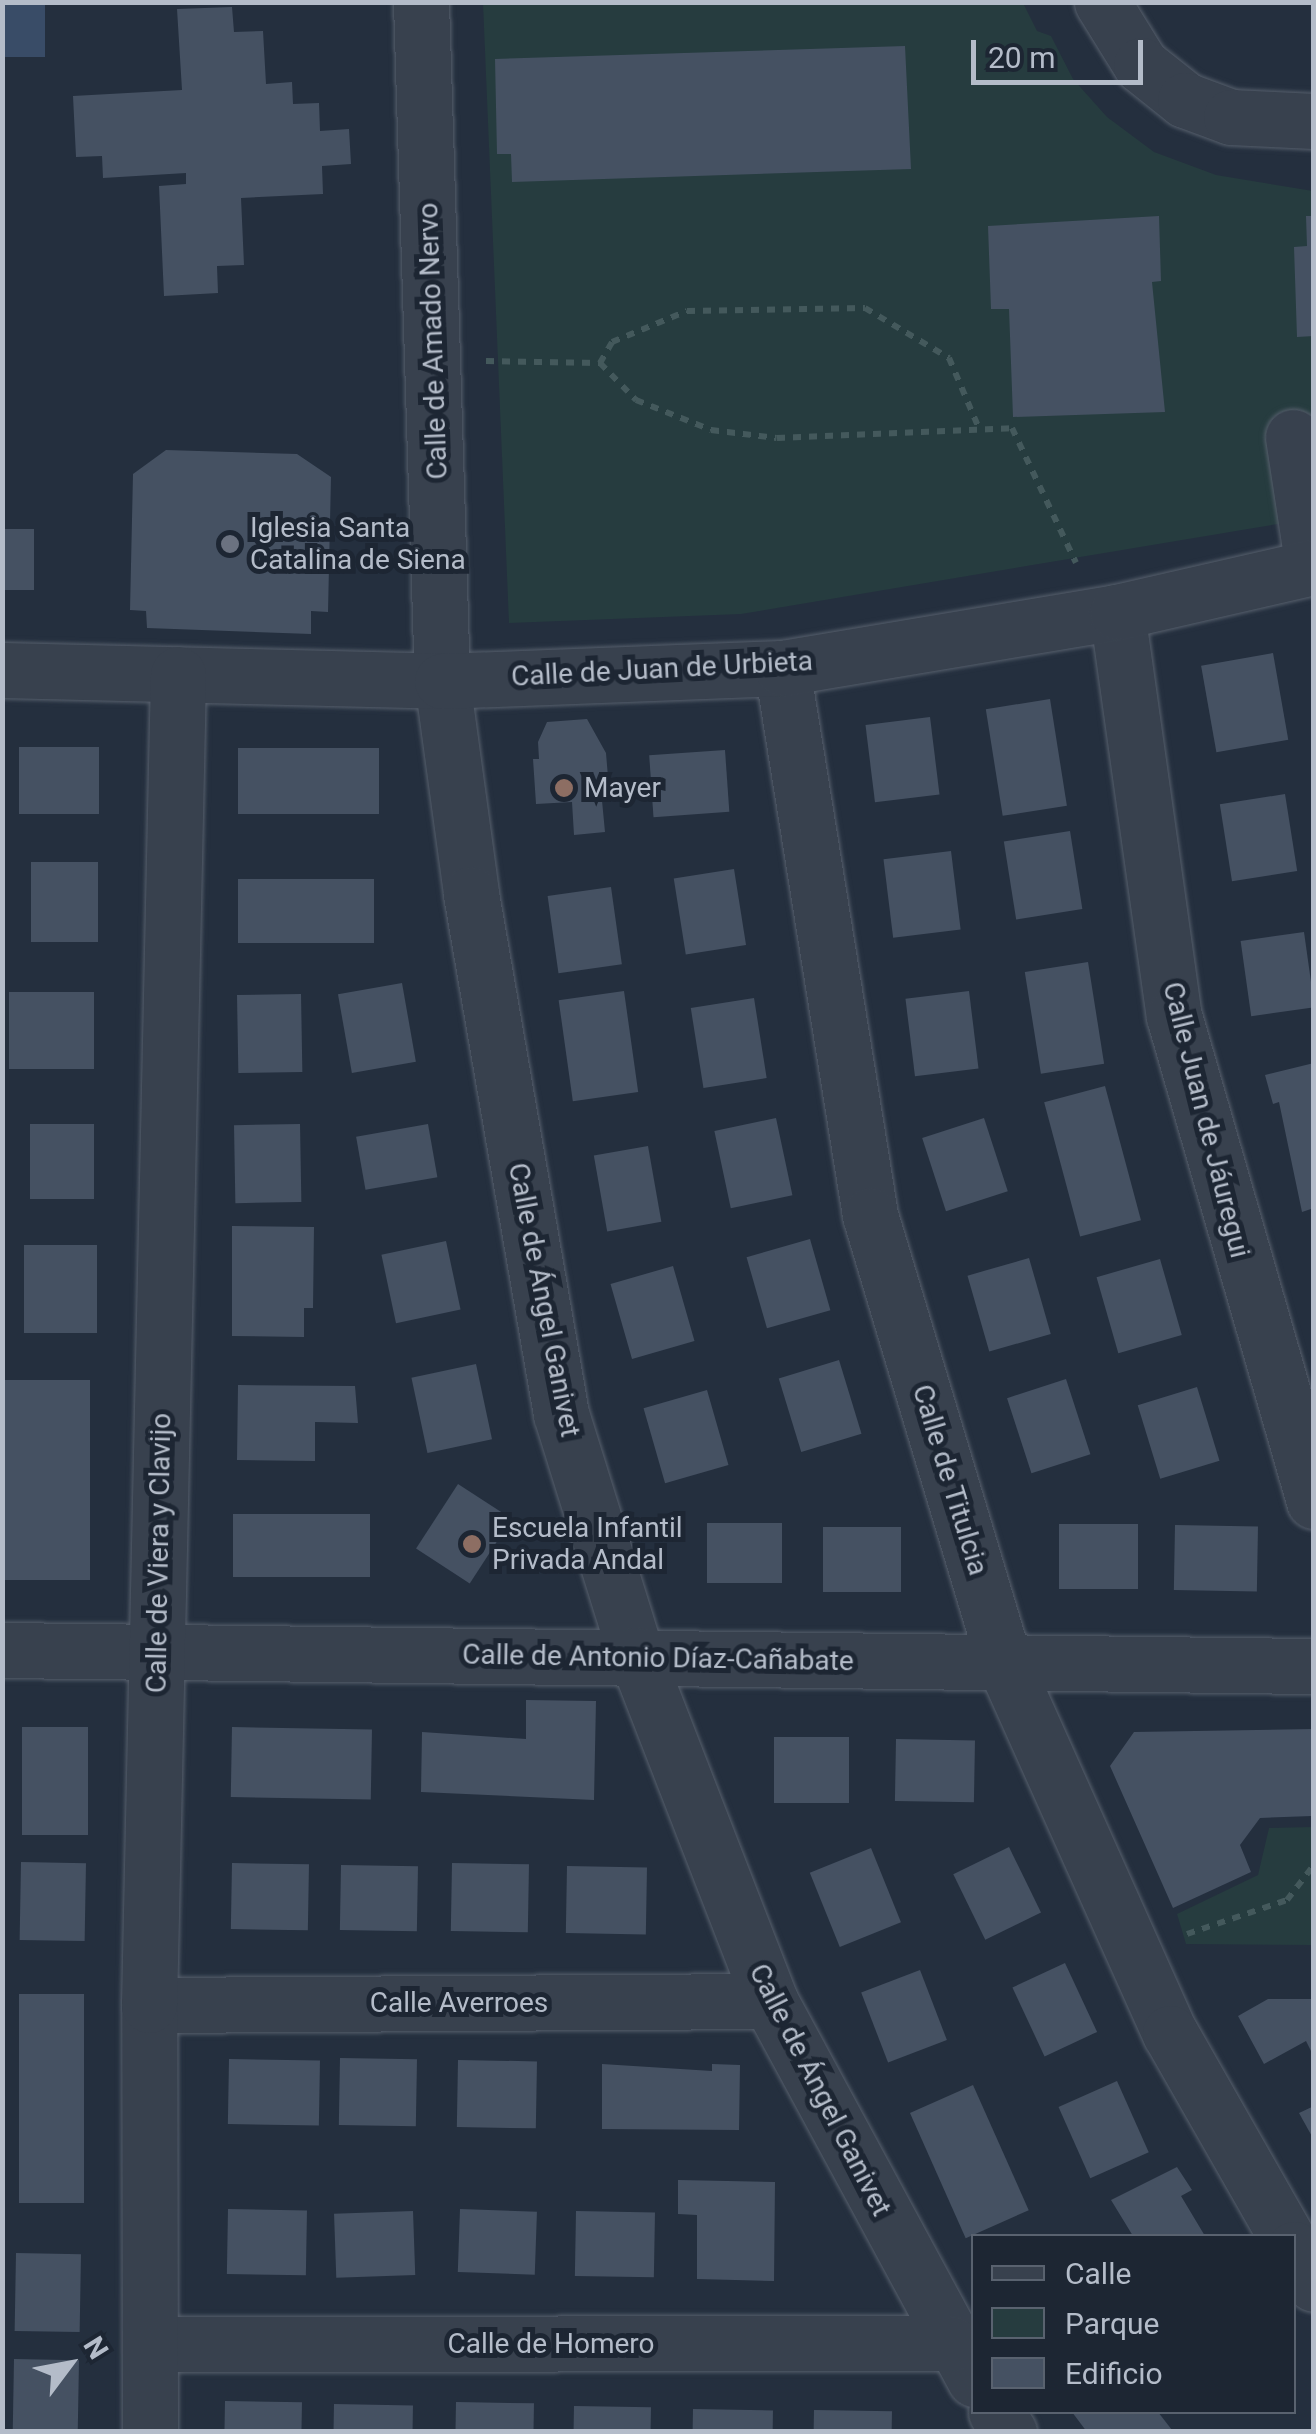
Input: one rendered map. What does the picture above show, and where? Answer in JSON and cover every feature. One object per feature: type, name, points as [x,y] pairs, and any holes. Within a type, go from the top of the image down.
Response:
[{"type":"street","name":"Calle de Amado Nervo","points":[[421,2],[442,680]]},
{"type":"street","points":[[1102,2],[1140,65],[1185,100],[1231,117],[1314,121]]},
{"type":"street","points":[[1293,438],[1313,567]]},
{"type":"street","name":"Calle de Juan de Urbieta","points":[[2,670],[442,680],[782,668],[1117,612],[1313,567]]},
{"type":"street","name":"Calle Juan de Jáuregui","points":[[1117,612],[1174,1016],[1314,1501]]},
{"type":"street","name":"Calle de Titulcia","points":[[782,668],[870,1215],[1006,1667],[1170,2033],[1285,2234]]},
{"type":"street","name":"Calle de Viera y Clavijo","points":[[150,2432],[149,2005],[178,674]]},
{"type":"street","name":"Calle de Ángel Ganivet","points":[[442,680],[471,894],[561,1414],[636,1655],[770,2001],[962,2361]]},
{"type":"street","name":"Calle de Antonio Díaz-Cañabate","points":[[2,1650],[636,1655],[1006,1667],[1314,1666]]},
{"type":"street","name":"Calle Averroes","points":[[149,2005],[770,2001]]},
{"type":"street","points":[[1296,2252],[1314,2284]]},
{"type":"street","name":"Calle de Homero","points":[[152,2344],[962,2361]]},
{"type":"path","points":[[600,363],[612,342],[687,310],[865,308],[949,358],[978,426]]},
{"type":"path","points":[[435,360],[600,363],[636,400],[711,430],[777,438],[978,426],[1012,428],[1073,560],[1117,612]]},
{"type":"path","points":[[1134,1952],[1287,1900],[1314,1865]]},
{"type":"green space","points":[[483,3],[1023,3],[1037,31],[1051,36],[1073,79],[1107,117],[1154,152],[1216,175],[1313,191],[1313,518],[741,614],[509,623]]},
{"type":"green space","points":[[1313,1827],[1313,1945],[1186,1944],[1177,1914],[1258,1875],[1269,1828]]},
{"type":"water","points":[[2,3],[45,3],[45,57],[2,57]]},
{"type":"building","points":[[232,7],[234,32],[263,31],[266,84],[292,82],[293,104],[319,103],[320,131],[349,129],[351,164],[322,166],[323,194],[241,198],[244,265],[217,266],[218,293],[164,296],[159,186],[186,184],[186,173],[103,178],[102,156],[76,157],[73,96],[182,90],[177,9]]},
{"type":"building","points":[[905,46],[911,169],[512,182],[511,154],[497,154],[495,59]]},
{"type":"building","points":[[1159,216],[1161,281],[1152,282],[1165,412],[1013,417],[1009,309],[991,309],[988,226]]},
{"type":"building","points":[[1306,216],[1314,216],[1314,336],[1297,337],[1294,247],[1307,246]]},
{"type":"building","name":"Iglesia Santa Catalina de Siena","points":[[166,450],[297,454],[331,477],[328,612],[311,611],[311,634],[147,628],[146,611],[130,610],[133,474]]},
{"type":"building","points":[[2,529],[34,529],[34,590],[2,590]]},
{"type":"building","points":[[1273,653],[1288,740],[1216,752],[1201,666]]},
{"type":"building","points":[[1050,699],[1067,806],[1003,816],[986,709]]},
{"type":"building","points":[[930,717],[940,794],[875,802],[865,725]]},
{"type":"building","points":[[587,719],[606,753],[609,789],[601,790],[605,832],[574,835],[572,802],[536,804],[533,759],[539,759],[538,742],[547,722]]},
{"type":"building","points":[[19,747],[99,747],[99,814],[19,814]]},
{"type":"building","points":[[238,748],[379,748],[379,814],[238,814]]},
{"type":"building","points":[[725,750],[729,812],[654,817],[649,755]]},
{"type":"building","points":[[1285,794],[1297,871],[1232,881],[1220,804]]},
{"type":"building","points":[[1070,831],[1082,909],[1016,920],[1004,841]]},
{"type":"building","points":[[951,851],[961,929],[893,938],[884,859]]},
{"type":"building","points":[[31,862],[98,862],[98,942],[31,942]]},
{"type":"building","points":[[734,869],[746,945],[686,955],[674,879]]},
{"type":"building","points":[[238,879],[374,879],[374,943],[238,943]]},
{"type":"building","points":[[611,887],[622,964],[558,973],[548,896]]},
{"type":"building","points":[[1304,932],[1314,1007],[1251,1016],[1241,941]]},
{"type":"building","points":[[1088,962],[1104,1064],[1041,1074],[1025,972]]},
{"type":"building","points":[[402,983],[416,1062],[352,1073],[338,994]]},
{"type":"building","points":[[624,991],[638,1092],[573,1101],[559,1000]]},
{"type":"building","points":[[969,991],[979,1068],[915,1076],[905,999]]},
{"type":"building","points":[[9,992],[94,992],[94,1069],[9,1069]]},
{"type":"building","points":[[301,994],[302,1072],[238,1073],[237,995]]},
{"type":"building","points":[[754,998],[767,1078],[703,1088],[691,1008]]},
{"type":"building","points":[[1314,1063],[1314,1208],[1302,1212],[1279,1102],[1273,1104],[1265,1075]]},
{"type":"building","points":[[1105,1086],[1141,1220],[1080,1237],[1044,1102]]},
{"type":"building","points":[[776,1118],[792,1195],[731,1208],[714,1131]]},
{"type":"building","points":[[984,1118],[1008,1191],[946,1211],[922,1138]]},
{"type":"building","points":[[30,1124],[94,1124],[94,1199],[30,1199]]},
{"type":"building","points":[[300,1124],[301,1202],[235,1203],[234,1125]]},
{"type":"building","points":[[428,1124],[437,1177],[365,1190],[356,1137]]},
{"type":"building","points":[[648,1146],[661,1222],[607,1231],[594,1156]]},
{"type":"building","points":[[232,1226],[314,1227],[313,1308],[304,1308],[304,1337],[232,1336]]},
{"type":"building","points":[[810,1239],[830,1310],[767,1328],[747,1257]]},
{"type":"building","points":[[446,1241],[461,1309],[396,1323],[381,1255]]},
{"type":"building","points":[[24,1245],[97,1245],[97,1333],[24,1333]]},
{"type":"building","points":[[1029,1258],[1051,1334],[989,1352],[967,1276]]},
{"type":"building","points":[[1160,1259],[1182,1335],[1118,1353],[1097,1277]]},
{"type":"building","points":[[673,1266],[694,1341],[632,1359],[611,1284]]},
{"type":"building","points":[[839,1360],[862,1434],[801,1452],[779,1378]]},
{"type":"building","points":[[476,1364],[492,1439],[427,1453],[411,1378]]},
{"type":"building","points":[[1066,1379],[1090,1454],[1031,1473],[1007,1398]]},
{"type":"building","points":[[2,1380],[90,1380],[90,1580],[2,1580]]},
{"type":"building","points":[[238,1385],[355,1386],[358,1423],[315,1422],[315,1461],[237,1460]]},
{"type":"building","points":[[1197,1387],[1220,1461],[1160,1479],[1138,1405]]},
{"type":"building","points":[[707,1390],[728,1465],[665,1483],[644,1408]]},
{"type":"building","points":[[458,1484],[512,1519],[470,1583],[416,1549]]},
{"type":"building","points":[[233,1514],[370,1514],[370,1577],[233,1577]]},
{"type":"building","points":[[707,1523],[782,1523],[782,1583],[707,1583]]},
{"type":"building","points":[[1059,1524],[1138,1524],[1138,1589],[1059,1589]]},
{"type":"building","points":[[1175,1525],[1258,1526],[1257,1591],[1174,1590]]},
{"type":"building","points":[[823,1527],[901,1527],[901,1592],[823,1592]]},
{"type":"building","points":[[526,1700],[596,1701],[594,1800],[421,1792],[422,1732],[526,1739]]},
{"type":"building","points":[[22,1727],[88,1727],[88,1835],[22,1835]]},
{"type":"building","points":[[232,1727],[372,1729],[371,1799],[231,1797]]},
{"type":"building","points":[[1314,1729],[1312,1816],[1260,1818],[1240,1845],[1251,1872],[1173,1908],[1110,1766],[1134,1732]]},
{"type":"building","points":[[774,1737],[849,1737],[849,1803],[774,1803]]},
{"type":"building","points":[[896,1739],[975,1740],[974,1802],[895,1801]]},
{"type":"building","points":[[1009,1847],[1041,1913],[985,1940],[953,1874]]},
{"type":"building","points":[[871,1848],[901,1922],[840,1947],[810,1873]]},
{"type":"building","points":[[21,1862],[86,1863],[85,1941],[20,1940]]},
{"type":"building","points":[[232,1863],[309,1864],[308,1930],[231,1929]]},
{"type":"building","points":[[452,1863],[529,1864],[528,1932],[451,1931]]},
{"type":"building","points":[[341,1865],[418,1866],[417,1931],[340,1930]]},
{"type":"building","points":[[567,1866],[647,1867],[646,1934],[566,1933]]},
{"type":"building","points":[[1065,1963],[1097,2032],[1045,2056],[1012,1988]]},
{"type":"building","points":[[920,1970],[947,2040],[888,2063],[861,1993]]},
{"type":"building","points":[[19,1994],[84,1994],[84,2203],[19,2203]]},
{"type":"building","points":[[1268,1999],[1314,1999],[1314,2057],[1306,2041],[1264,2064],[1238,2016]]},
{"type":"building","points":[[340,2058],[417,2059],[416,2126],[339,2125]]},
{"type":"building","points":[[229,2059],[320,2061],[319,2126],[228,2124]]},
{"type":"building","points":[[458,2060],[537,2061],[536,2128],[457,2127]]},
{"type":"building","points":[[602,2064],[712,2071],[712,2064],[740,2065],[739,2130],[602,2129]]},
{"type":"building","points":[[1117,2081],[1149,2152],[1090,2178],[1059,2107]]},
{"type":"building","points":[[973,2085],[1029,2210],[966,2238],[910,2113]]},
{"type":"building","points":[[1314,2106],[1314,2140],[1299,2113]]},
{"type":"building","points":[[1177,2167],[1192,2190],[1181,2196],[1204,2234],[1132,2234],[1111,2200]]},
{"type":"building","points":[[678,2180],[775,2182],[774,2281],[697,2279],[697,2215],[678,2214]]},
{"type":"building","points":[[228,2209],[307,2210],[306,2275],[227,2274]]},
{"type":"building","points":[[460,2209],[537,2212],[535,2275],[458,2272]]},
{"type":"building","points":[[413,2211],[415,2275],[336,2278],[334,2214]]},
{"type":"building","points":[[576,2211],[655,2212],[654,2277],[575,2276]]},
{"type":"building","points":[[16,2253],[81,2254],[80,2332],[15,2331]]},
{"type":"building","points":[[14,2359],[79,2360],[78,2432],[13,2432]]},
{"type":"building","points":[[225,2401],[302,2402],[301,2432],[224,2432]]},
{"type":"building","points":[[456,2402],[534,2403],[533,2432],[455,2432]]},
{"type":"building","points":[[334,2404],[413,2405],[413,2432],[334,2432]]},
{"type":"building","points":[[574,2406],[651,2407],[651,2432],[574,2432]]},
{"type":"building","points":[[693,2409],[773,2410],[773,2432],[693,2432]]},
{"type":"building","points":[[814,2410],[892,2411],[892,2432],[814,2432]]},
{"type":"building","points":[[1074,2414],[1160,2414],[1172,2430],[1087,2432]]},
{"type":"place","name":"Iglesia Santa Catalina de Siena","points":[[230,544]]},
{"type":"place","name":"Mayer","points":[[564,788]]},
{"type":"place","name":"Escuela Infantil Privada Andal","points":[[472,1544]]}]
